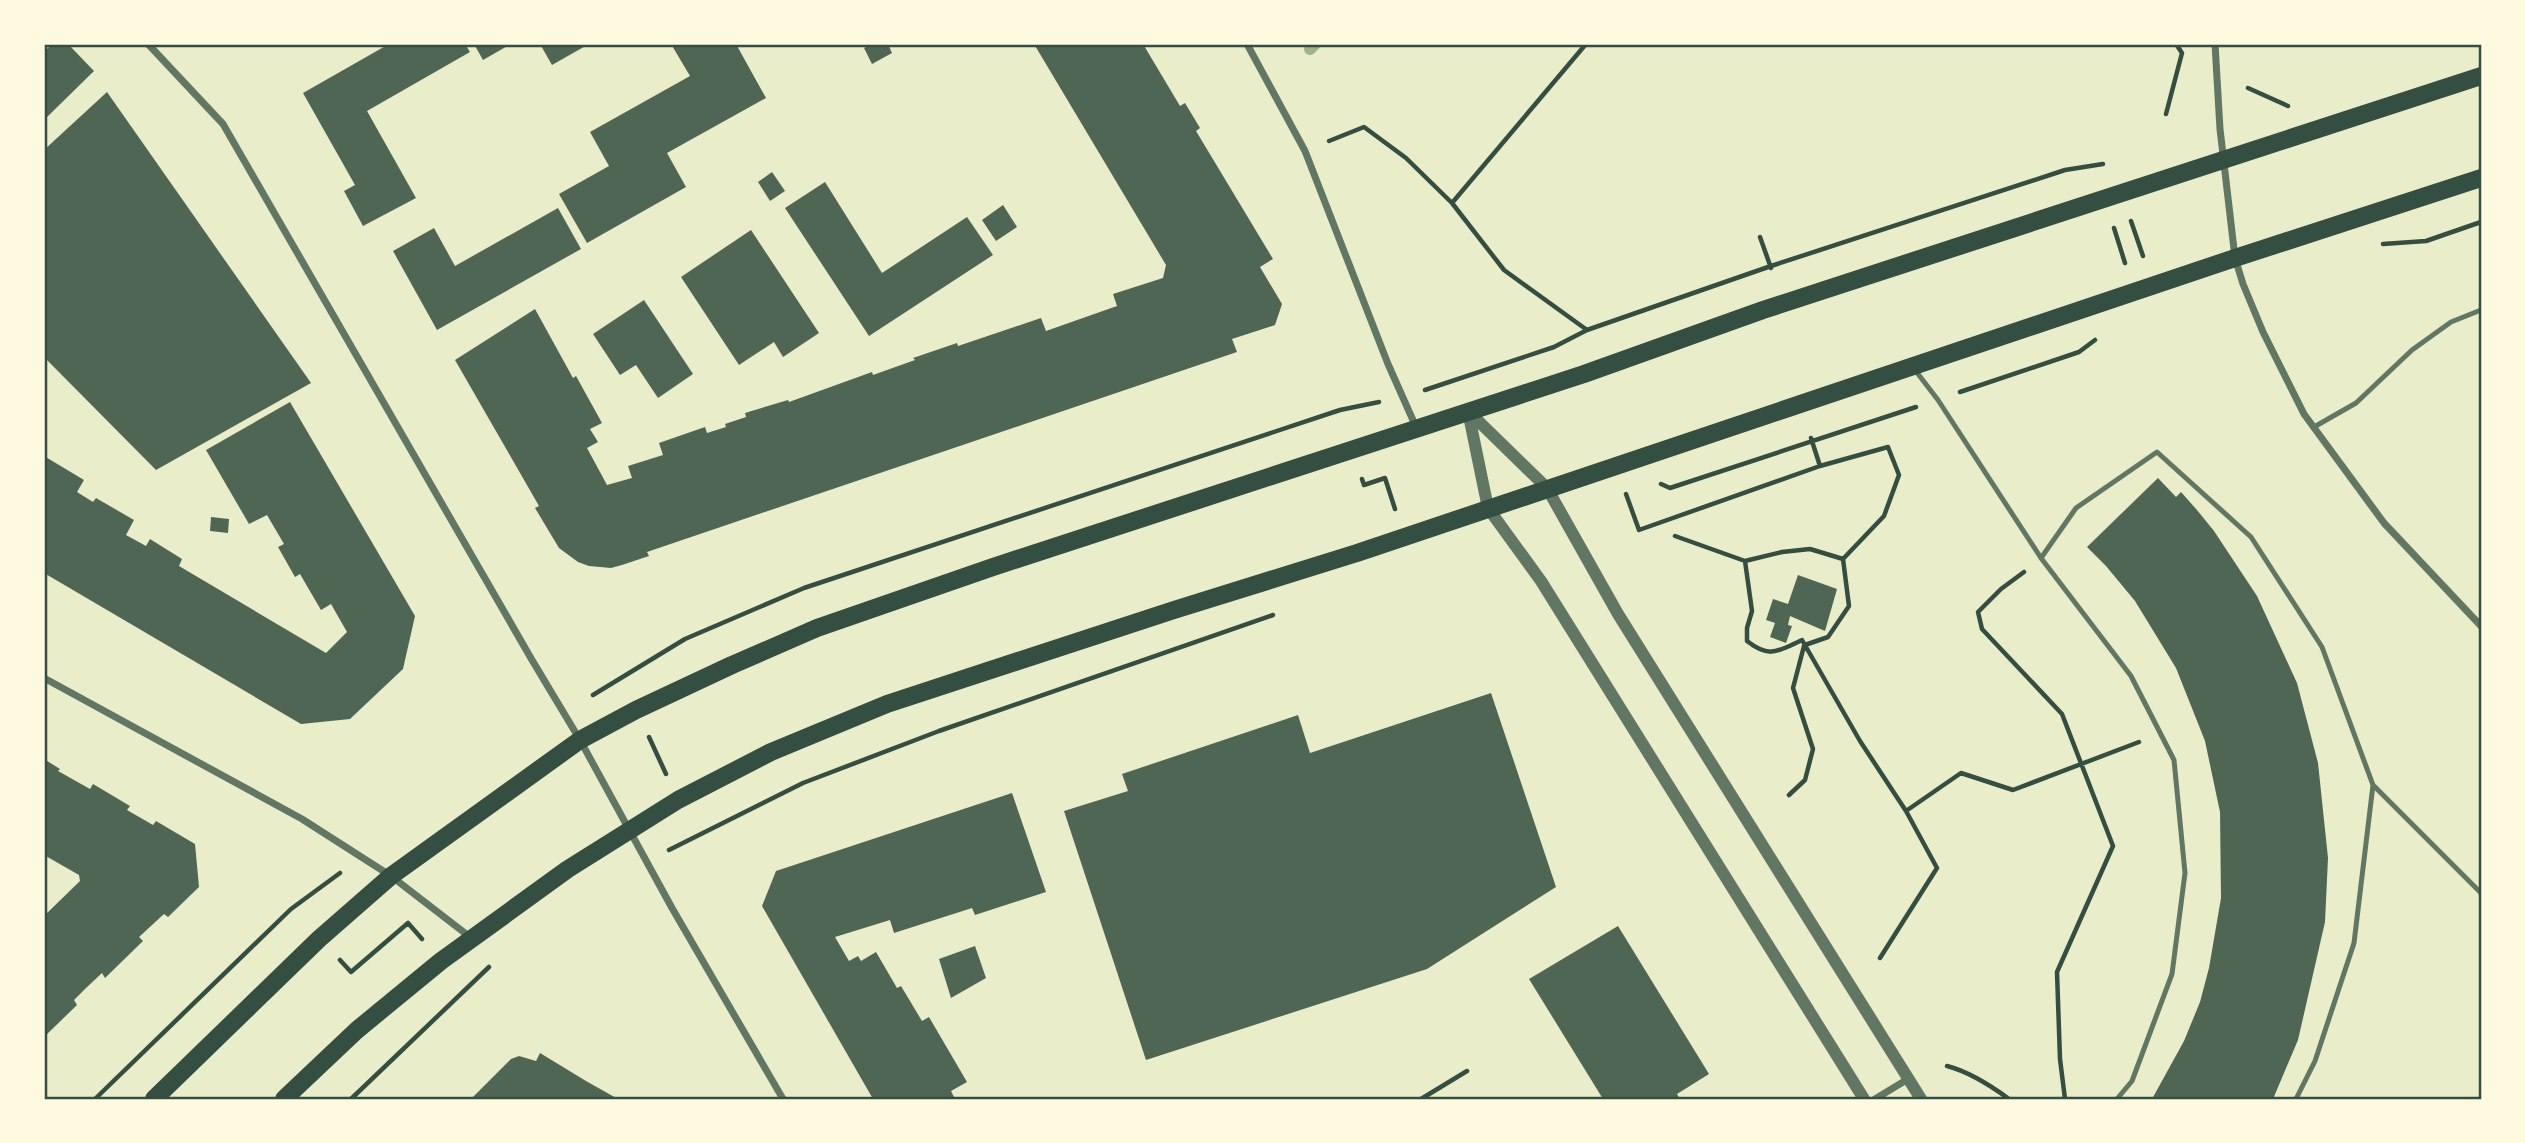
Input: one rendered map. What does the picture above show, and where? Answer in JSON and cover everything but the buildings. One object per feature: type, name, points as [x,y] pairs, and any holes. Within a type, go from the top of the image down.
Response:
[{"type":"main road","points":[[154,1099],[319,939],[391,876],[580,740],[710,675],[817,628],[1007,562],[1584,374],[1763,310],[2481,76]]},
{"type":"main road","points":[[284,1099],[357,1030],[441,961],[568,869],[629,828],[771,752],[887,704],[1357,553],[2481,178]]},
{"type":"street","points":[[148,44],[223,124],[580,740],[783,1099]]},
{"type":"street","points":[[1247,44],[1305,151],[1416,428]]},
{"type":"street","points":[[2215,44],[2223,160],[2235,258],[2263,332],[2304,414],[2384,523],[2481,626]]},
{"type":"street","points":[[1468,411],[1547,488],[1618,614],[1921,1099]]},
{"type":"street","points":[[1468,411],[1488,508],[1541,581],[1864,1099]]},
{"type":"street","points":[[44,678],[302,819],[391,876],[472,939]]},
{"type":"street","points":[[1875,1099],[1908,1079]]},
{"type":"lane","points":[[2314,427],[2356,403],[2412,350],[2451,322],[2481,310]]},
{"type":"lane","points":[[1913,368],[1938,400],[2041,558],[2132,676],[2174,760],[2185,873],[2172,974],[2132,1081],[2117,1099]]},
{"type":"lane","points":[[2041,558],[2076,508],[2157,452],[2251,537],[2322,647],[2373,785],[2481,893]]},
{"type":"lane","points":[[2296,1099],[2315,1061],[2354,943],[2373,785]]},
{"type":"path","points":[[1452,204],[1586,44]]},
{"type":"path","points":[[2166,114],[2182,52],[2176,44]]},
{"type":"path","points":[[2248,88],[2289,107]]},
{"type":"path","points":[[1305,151],[1364,127],[1406,158],[1452,204],[1504,270],[1587,330]]},
{"type":"path","points":[[2094,165],[2135,292]]},
{"type":"path","points":[[2130,219],[2146,265]]},
{"type":"path","points":[[2373,245],[2426,241],[2481,222]]},
{"type":"path","points":[[1760,237],[1773,272]]},
{"type":"path","points":[[1615,466],[1670,488],[2079,352],[2100,335]]},
{"type":"path","points":[[1812,440],[1820,466]]},
{"type":"path","points":[[1626,494],[1639,530],[1820,466],[1888,447],[1899,475],[1884,516],[1843,559]]},
{"type":"path","points":[[1360,472],[1364,485],[1385,478],[1395,511]]},
{"type":"path","points":[[1675,536],[1745,561],[1782,552],[1810,549],[1843,559]]},
{"type":"path","points":[[2041,558],[2001,589],[1978,612],[1982,629],[2062,714],[2113,846],[2057,972],[2060,1059],[2065,1099]]},
{"type":"path","points":[[1805,645],[1828,637],[1849,606],[1843,559]]},
{"type":"path","points":[[1745,561],[1752,611],[1747,628],[1747,641],[1760,651],[1776,652],[1802,640],[1860,741],[1906,811],[1937,868],[1880,958]]},
{"type":"path","points":[[647,861],[803,783],[939,732],[1280,612]]},
{"type":"path","points":[[1789,795],[1805,780],[1814,750],[1793,688],[1805,645]]},
{"type":"path","points":[[648,734],[668,778]]},
{"type":"path","points":[[1906,811],[1961,773],[2013,790],[2161,734]]},
{"type":"path","points":[[337,957],[351,972],[408,923],[426,943]]},
{"type":"path","points":[[351,1099],[493,964]]},
{"type":"path","points":[[1947,1066],[1960,1069],[2009,1099]]},
{"type":"path","points":[[1421,1099],[1467,1071]]},
{"type":"waterway","points":[[1310,49],[1315,44]]}]
